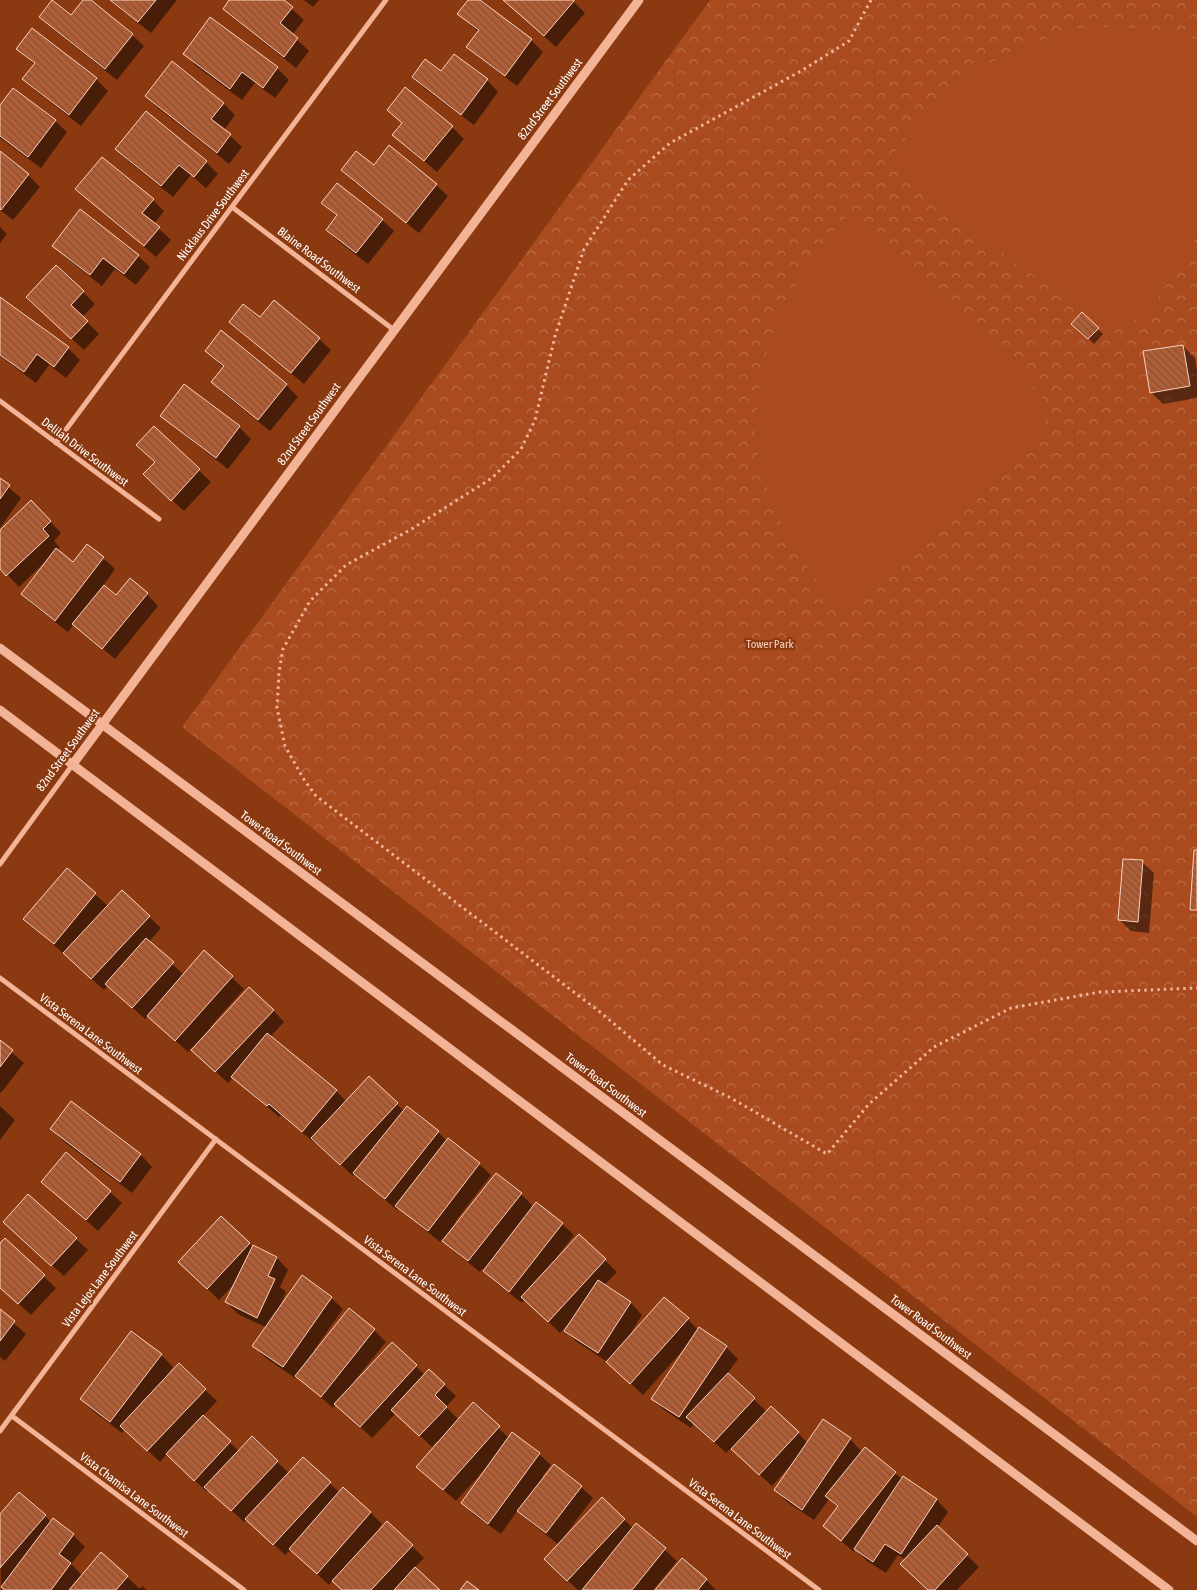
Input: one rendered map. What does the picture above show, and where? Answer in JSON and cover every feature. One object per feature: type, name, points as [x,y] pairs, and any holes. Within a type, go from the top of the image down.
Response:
[{"type":"street","name":"Nicklaus Drive Southwest","points":[[56,443],[386,0]]},
{"type":"street","name":"82nd Street Southwest","points":[[0,864],[639,0]]},
{"type":"street","name":"Blaine Road Southwest","points":[[232,207],[394,330]]},
{"type":"street","name":"Delilah Drive Southwest","points":[[0,401],[159,519]]},
{"type":"street","name":"Tower Road Southwest","points":[[0,648],[1197,1541]]},
{"type":"street","points":[[0,710],[1168,1590]]},
{"type":"street","name":"Vista Serena Lane Southwest","points":[[0,978],[818,1590]]},
{"type":"street","name":"Vista Lejos Lane Southwest","points":[[0,1431],[216,1139]]},
{"type":"street","name":"Vista Chamisa Lane Southwest","points":[[12,1416],[244,1590]]},
{"type":"path","points":[[871,0],[849,41],[801,71],[670,143],[628,180],[584,249],[555,336],[535,420],[521,449],[492,478],[410,530],[346,565],[310,601],[284,649],[279,672],[277,708],[285,746],[303,778],[316,796],[600,1012],[663,1065],[731,1098],[828,1154],[869,1104],[934,1047],[1011,1008],[1100,992],[1197,988]]},
{"type":"green space","name":"Tower Park","points":[[710,0],[1197,0],[1197,1517],[182,727]]},
{"type":"green space","points":[[1126,27],[1197,39],[1197,235],[1146,317],[1106,327],[1007,256],[889,160],[925,114],[969,74],[1019,48],[1080,28]]},
{"type":"green space","points":[[845,217],[975,321],[1046,402],[1045,438],[953,520],[841,612],[820,586],[776,515],[754,442],[761,372],[778,315],[811,260]]},
{"type":"building","points":[[52,0],[71,15],[83,0],[91,0],[133,34],[105,69],[39,17]]},
{"type":"building","points":[[110,0],[156,0],[138,22]]},
{"type":"building","points":[[229,0],[284,0],[293,7],[280,23],[298,38],[284,57],[223,9]]},
{"type":"building","points":[[468,0],[480,0],[532,39],[505,76],[466,47],[479,30],[457,14]]},
{"type":"building","points":[[503,0],[574,0],[574,1],[544,36]]},
{"type":"building","points":[[210,17],[278,67],[263,88],[242,72],[230,89],[183,54]]},
{"type":"building","points":[[32,28],[97,78],[69,115],[22,79],[35,63],[16,49]]},
{"type":"building","points":[[454,54],[488,79],[461,115],[412,77],[425,59],[441,71]]},
{"type":"building","points":[[172,61],[224,103],[211,119],[231,134],[217,153],[145,96]]},
{"type":"building","points":[[405,87],[453,126],[424,161],[392,135],[402,123],[387,110]]},
{"type":"building","points":[[13,88],[56,120],[28,157],[0,136],[0,105]]},
{"type":"building","points":[[146,111],[207,161],[194,177],[179,165],[161,186],[115,149]]},
{"type":"building","points":[[389,145],[437,184],[406,223],[341,170],[356,151],[374,165]]},
{"type":"building","points":[[0,151],[29,174],[1,210],[0,209]]},
{"type":"building","points":[[102,157],[154,199],[142,213],[160,227],[144,246],[75,189]]},
{"type":"building","points":[[337,183],[383,219],[356,253],[326,230],[337,215],[321,203]]},
{"type":"building","points":[[80,209],[139,255],[124,274],[103,258],[90,275],[52,246]]},
{"type":"building","points":[[56,265],[84,291],[71,305],[88,321],[71,339],[26,297]]},
{"type":"building","points":[[0,297],[69,347],[54,367],[37,354],[24,372],[0,355]]},
{"type":"building","points":[[274,300],[320,338],[291,373],[229,322],[243,304],[260,317]]},
{"type":"building","points":[[1082,312],[1099,328],[1088,339],[1071,324]]},
{"type":"building","points":[[221,330],[287,384],[258,420],[211,382],[224,366],[205,351]]},
{"type":"building","points":[[1183,345],[1190,386],[1150,393],[1143,351]]},
{"type":"building","points":[[184,384],[240,426],[216,458],[160,416]]},
{"type":"building","points":[[154,426],[200,469],[171,501],[143,474],[155,462],[136,445]]},
{"type":"building","points":[[0,478],[10,485],[0,499]]},
{"type":"building","points":[[31,500],[51,521],[43,529],[49,536],[6,576],[0,569],[0,530]]},
{"type":"building","points":[[87,544],[104,557],[55,621],[21,594],[56,548],[73,562]]},
{"type":"building","points":[[130,578],[148,593],[102,649],[72,624],[104,585],[116,595]]},
{"type":"building","points":[[1194,850],[1197,850],[1197,910],[1190,910]]},
{"type":"building","points":[[1123,859],[1143,860],[1138,922],[1118,920]]},
{"type":"building","points":[[67,868],[96,893],[54,944],[23,919]]},
{"type":"building","points":[[122,890],[150,916],[91,979],[63,953]]},
{"type":"building","points":[[146,938],[174,962],[132,1008],[105,984]]},
{"type":"building","points":[[204,950],[233,976],[175,1041],[147,1016]]},
{"type":"building","points":[[249,987],[274,1010],[215,1072],[191,1050]]},
{"type":"building","points":[[267,1033],[337,1090],[302,1132],[269,1104],[267,1106],[231,1077]]},
{"type":"building","points":[[0,1040],[13,1050],[0,1067]]},
{"type":"building","points":[[369,1076],[398,1103],[340,1165],[311,1138]]},
{"type":"building","points":[[71,1101],[141,1154],[120,1182],[50,1129]]},
{"type":"building","points":[[407,1106],[439,1131],[385,1199],[353,1173]]},
{"type":"building","points":[[448,1138],[480,1163],[428,1231],[395,1206]]},
{"type":"building","points":[[66,1152],[111,1191],[86,1220],[41,1182]]},
{"type":"building","points":[[496,1173],[522,1193],[468,1261],[442,1241]]},
{"type":"building","points":[[28,1194],[77,1238],[51,1266],[3,1222]]},
{"type":"building","points":[[536,1202],[563,1223],[509,1292],[483,1271]]},
{"type":"building","points":[[221,1216],[250,1243],[207,1289],[178,1262]]},
{"type":"building","points":[[579,1234],[606,1259],[548,1322],[521,1297]]},
{"type":"building","points":[[5,1238],[45,1275],[18,1304],[0,1288],[0,1243]]},
{"type":"building","points":[[253,1245],[277,1257],[268,1276],[275,1279],[257,1318],[225,1302]]},
{"type":"building","points":[[302,1275],[332,1297],[283,1367],[252,1346]]},
{"type":"building","points":[[598,1280],[631,1302],[598,1353],[564,1331]]},
{"type":"building","points":[[664,1297],[689,1318],[630,1384],[606,1362]]},
{"type":"building","points":[[349,1308],[375,1329],[321,1397],[295,1376]]},
{"type":"building","points":[[0,1309],[15,1321],[0,1341]]},
{"type":"building","points":[[699,1327],[727,1346],[679,1417],[651,1399]]},
{"type":"building","points":[[131,1331],[162,1354],[110,1422],[80,1399]]},
{"type":"building","points":[[392,1342],[417,1365],[360,1427],[334,1404]]},
{"type":"building","points":[[179,1363],[206,1389],[147,1451],[120,1426]]},
{"type":"building","points":[[429,1369],[445,1384],[435,1395],[447,1407],[419,1436],[391,1410]]},
{"type":"building","points":[[728,1373],[755,1398],[714,1442],[686,1417]]},
{"type":"building","points":[[473,1402],[500,1426],[443,1490],[416,1467]]},
{"type":"building","points":[[771,1406],[799,1432],[759,1475],[731,1449]]},
{"type":"building","points":[[203,1415],[231,1441],[194,1481],[166,1454]]},
{"type":"building","points":[[823,1419],[851,1438],[802,1510],[774,1490]]},
{"type":"building","points":[[512,1432],[540,1453],[488,1524],[461,1503]]},
{"type":"building","points":[[252,1436],[278,1461],[231,1511],[204,1487]]},
{"type":"building","points":[[865,1447],[896,1472],[841,1541],[823,1526],[838,1506],[825,1496]]},
{"type":"building","points":[[303,1457],[331,1482],[273,1545],[245,1519]]},
{"type":"building","points":[[554,1464],[582,1486],[546,1533],[517,1511]]},
{"type":"building","points":[[903,1476],[937,1499],[901,1554],[885,1544],[873,1562],[854,1549]]},
{"type":"building","points":[[343,1487],[371,1512],[317,1574],[289,1549]]},
{"type":"building","points":[[19,1492],[46,1515],[0,1568],[0,1514]]},
{"type":"building","points":[[602,1497],[625,1519],[567,1581],[544,1559]]},
{"type":"building","points":[[53,1518],[74,1534],[59,1554],[71,1563],[51,1590],[5,1590],[1,1587]]},
{"type":"building","points":[[387,1521],[413,1545],[371,1590],[342,1590],[332,1581]]},
{"type":"building","points":[[636,1523],[666,1548],[632,1590],[582,1590]]},
{"type":"building","points":[[937,1525],[968,1554],[935,1590],[928,1590],[900,1564]]},
{"type":"building","points":[[101,1552],[128,1576],[116,1590],[69,1590]]},
{"type":"building","points":[[682,1558],[707,1579],[698,1590],[655,1590]]},
{"type":"building","points":[[415,1567],[440,1590],[394,1590]]},
{"type":"building","points":[[467,1581],[479,1590],[460,1590]]}]
